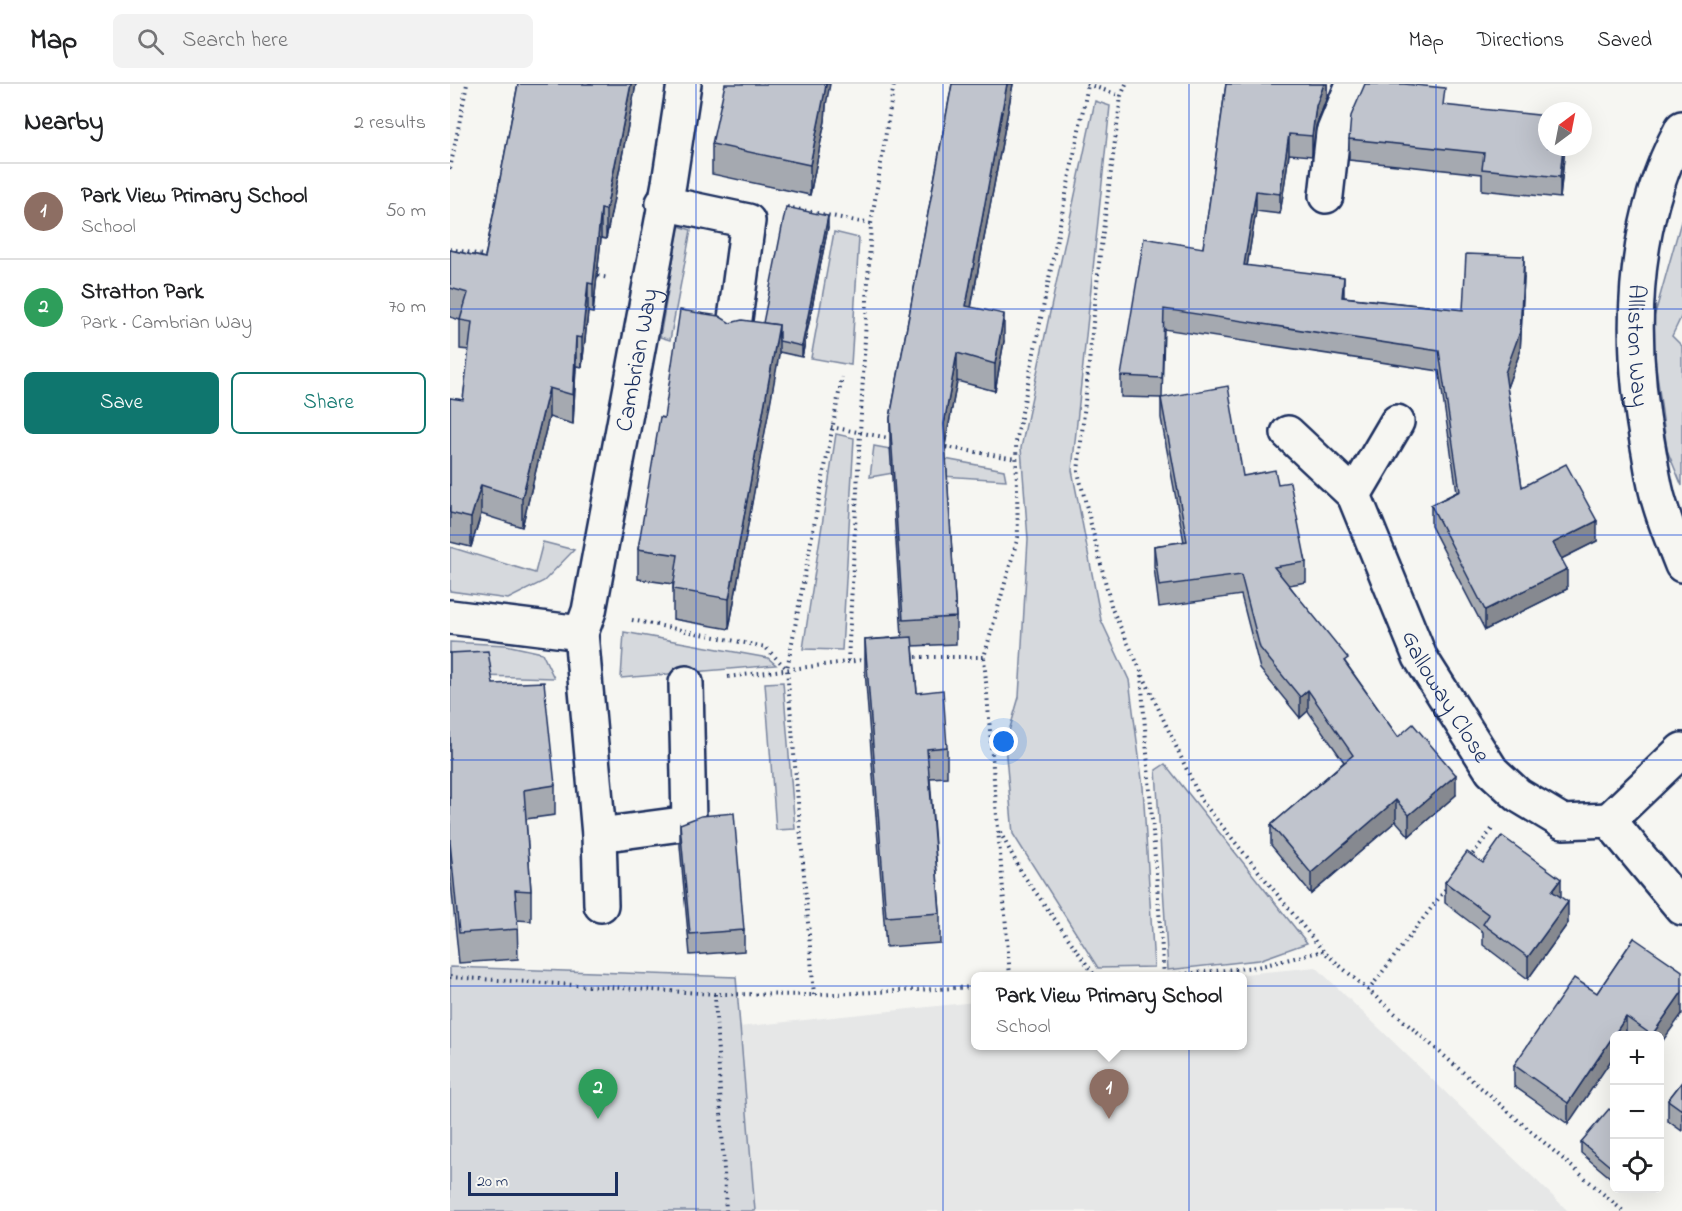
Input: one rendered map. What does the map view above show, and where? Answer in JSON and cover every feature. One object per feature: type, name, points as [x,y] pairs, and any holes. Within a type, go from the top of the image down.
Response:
[{"type":"street","name":"Cambrian Way","points":[[601,905],[599,835],[585,622],[650,286],[663,203],[669,183],[684,84]]},
{"type":"street","points":[[1326,196],[1333,133],[1353,84]]},
{"type":"street","name":"Alliston Way","points":[[1682,128],[1671,149],[1650,215],[1642,250],[1635,324],[1642,419],[1653,480],[1682,564]]},
{"type":"street","points":[[663,203],[748,221],[733,334]]},
{"type":"street","points":[[1354,495],[1397,422]]},
{"type":"street","name":"Galloway Close","points":[[1288,433],[1354,495],[1420,657],[1491,771],[1518,795],[1563,822],[1610,820]]},
{"type":"street","points":[[450,617],[585,622]]},
{"type":"street","points":[[599,835],[689,823],[686,683]]},
{"type":"street","points":[[1682,750],[1610,820],[1682,908]]},
{"type":"path","points":[[450,169],[467,84]]},
{"type":"path","points":[[848,661],[871,224],[894,84]]},
{"type":"path","points":[[1010,972],[984,657],[1018,537],[1016,442],[1088,84],[1121,96]]},
{"type":"path","points":[[1126,84],[1121,96],[1100,254],[1078,472],[1112,609],[1201,800],[1323,951],[1623,1211]]},
{"type":"path","points":[[450,249],[497,258]]},
{"type":"path","points":[[580,273],[650,286]]},
{"type":"path","points":[[814,995],[787,669],[842,377]]},
{"type":"path","points":[[831,427],[905,441]]},
{"type":"path","points":[[939,446],[1016,459]]},
{"type":"path","points":[[585,622],[765,647],[787,669]]},
{"type":"path","points":[[899,657],[984,657]]},
{"type":"path","points":[[686,683],[878,658]]},
{"type":"path","points":[[1141,672],[1163,972]]},
{"type":"path","points":[[1468,861],[1518,795]]},
{"type":"path","points":[[998,830],[1022,873],[1092,972]]},
{"type":"path","points":[[1368,991],[1454,879]]},
{"type":"path","points":[[1205,972],[1257,967],[1323,951]]},
{"type":"path","points":[[450,977],[715,994],[814,995],[971,987]]},
{"type":"path","points":[[715,994],[726,1211]]},
{"type":"shaded area","points":[[1095,101],[1110,106],[1072,470],[1101,620],[1129,680],[1143,787],[1154,967],[1098,968],[1013,834],[1005,745],[1019,697],[1028,539],[1021,448]]},
{"type":"shaded area","points":[[1682,218],[1682,315],[1672,336],[1682,346],[1682,486],[1667,450],[1651,328]]},
{"type":"shaded area","points":[[679,226],[691,230],[670,340],[660,337]]},
{"type":"shaded area","points":[[834,232],[859,238],[851,365],[811,358]]},
{"type":"shaded area","points":[[836,434],[854,438],[842,650],[803,649]]},
{"type":"shaded area","points":[[874,446],[1004,470],[1006,480],[893,473],[870,477]]},
{"type":"shaded area","points":[[543,542],[574,550],[544,581],[508,599],[450,591],[450,547],[535,573]]},
{"type":"shaded area","points":[[624,632],[768,658],[776,665],[621,678]]},
{"type":"shaded area","points":[[450,642],[506,645],[542,653],[554,678],[450,675]]},
{"type":"shaded area","points":[[783,682],[795,829],[776,830],[765,683]]},
{"type":"shaded area","points":[[1165,764],[1307,943],[1259,960],[1168,970],[1156,770]]},
{"type":"shaded area","points":[[450,967],[736,977],[755,1211],[450,1211]]},
{"type":"shaded area","points":[[1316,967],[1568,1211],[754,1211],[739,1027],[971,1002],[971,1050],[1247,1050],[1247,974]]},
{"type":"building","points":[[518,84],[631,84],[606,210],[601,209],[593,284],[588,283],[582,338],[576,337],[573,395],[549,388],[522,498],[481,485],[471,518],[450,513],[450,398],[463,400],[472,322],[460,320],[468,293],[450,288],[450,250],[485,258]]},
{"type":"building","points":[[725,84],[826,84],[810,165],[712,144]]},
{"type":"building","points":[[952,84],[1007,84],[966,306],[1004,314],[995,364],[957,353],[944,424],[956,617],[903,620],[890,418]]},
{"type":"building","points":[[1226,84],[1324,84],[1316,106],[1312,136],[1289,134],[1280,194],[1256,191],[1244,265],[1344,277],[1342,297],[1463,310],[1466,254],[1524,256],[1520,332],[1505,373],[1522,487],[1566,464],[1597,521],[1553,543],[1567,569],[1485,610],[1431,505],[1460,491],[1439,351],[1164,309],[1162,378],[1121,376],[1144,238],[1203,248]]},
{"type":"building","points":[[1365,84],[1404,84],[1445,88],[1443,105],[1538,115],[1538,156],[1562,156],[1560,177],[1482,169],[1484,153],[1349,139],[1351,116]]},
{"type":"building","points":[[786,207],[828,216],[802,346],[779,341],[779,325],[763,323]]},
{"type":"building","points":[[680,310],[719,316],[730,323],[742,320],[779,325],[729,599],[673,589],[678,555],[638,549],[660,417],[664,418]]},
{"type":"building","points":[[1228,386],[1243,476],[1275,470],[1278,484],[1290,482],[1306,562],[1274,567],[1348,658],[1344,661],[1398,737],[1413,724],[1456,775],[1409,815],[1396,800],[1311,873],[1271,825],[1353,755],[1308,690],[1300,697],[1260,648],[1241,575],[1159,586],[1154,546],[1187,541],[1161,398]]},
{"type":"building","points":[[912,637],[917,693],[943,690],[947,747],[927,749],[940,913],[886,917],[865,640]]},
{"type":"building","points":[[488,651],[493,684],[544,682],[555,785],[524,790],[531,891],[515,890],[518,929],[459,933],[450,842],[450,653]]},
{"type":"building","points":[[734,813],[744,930],[690,934],[680,824],[701,816]]},
{"type":"building","points":[[1502,836],[1561,879],[1552,891],[1568,902],[1528,957],[1483,924],[1489,915],[1445,882],[1467,852],[1483,863]]},
{"type":"building","points":[[1634,938],[1682,971],[1682,992],[1655,1031],[1646,1031],[1626,1017],[1617,1031],[1610,1031],[1610,1041],[1568,1103],[1514,1065],[1574,978],[1597,993]]},
{"type":"building","points":[[1682,1082],[1682,1110],[1668,1100]]},
{"type":"building","points":[[1609,1109],[1610,1110],[1610,1166],[1581,1142]]},
{"type":"place","name":"Stratton Park","points":[[598,1119]]},
{"type":"place","name":"Park View Primary School","points":[[1109,1119]]}]
